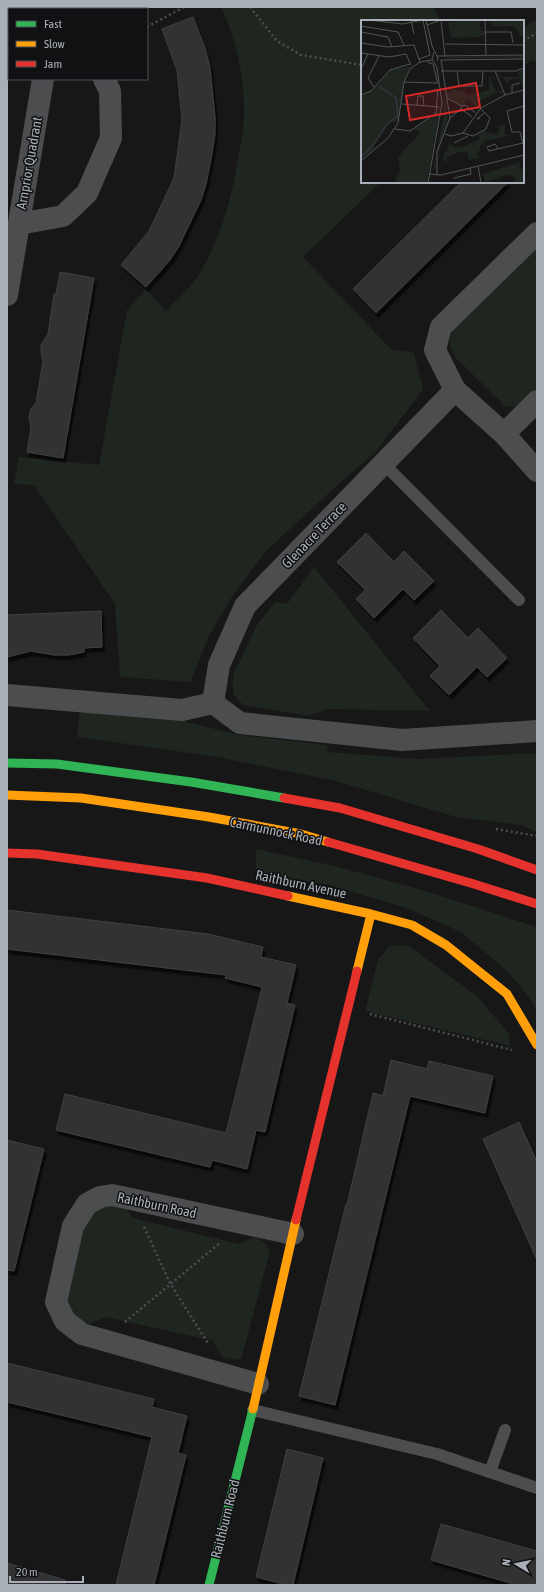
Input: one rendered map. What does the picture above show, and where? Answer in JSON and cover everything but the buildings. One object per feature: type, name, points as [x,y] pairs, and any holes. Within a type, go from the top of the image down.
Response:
[{"type":"street","name":"Arnprior Quadrant","points":[[7,295],[43,80]]},
{"type":"street","points":[[19,224],[63,216],[87,193],[111,138],[110,92],[104,80]]},
{"type":"street","points":[[537,233],[441,327],[435,350],[455,390],[504,434],[537,471]]},
{"type":"street","name":"Glenacre Terrace","points":[[213,704],[219,665],[245,606],[455,390]]},
{"type":"street","points":[[504,434],[537,401]]},
{"type":"street","points":[[7,695],[182,710],[213,704],[240,723],[402,740],[537,731]]},
{"type":"street","points":[[7,762],[57,764],[183,781],[340,808],[478,849],[537,870]]},
{"type":"street","name":"Carmunnock Road","points":[[7,795],[81,798],[209,817],[301,834],[474,884],[537,904]]},
{"type":"street","name":"Raithburn Avenue","points":[[7,852],[37,854],[207,878],[371,914],[412,925],[446,945],[507,994],[537,1045]]},
{"type":"street","name":"Raithburn Road","points":[[209,1585],[253,1410],[293,1234],[371,914]]},
{"type":"street","name":"Raithburn Road","points":[[258,1384],[82,1334],[65,1321],[56,1302],[73,1226],[87,1204],[100,1197],[112,1195],[293,1234]]},
{"type":"lane","points":[[384,464],[519,600]]},
{"type":"lane","points":[[253,1410],[437,1454],[537,1488]]},
{"type":"lane","points":[[490,1472],[504,1430]]},
{"type":"path","points":[[148,26],[184,7]]},
{"type":"path","points":[[250,7],[277,40],[301,55],[361,65]]},
{"type":"path","points":[[524,40],[537,33]]},
{"type":"path","points":[[348,1009],[517,1051]]},
{"type":"path","points":[[132,1200],[170,1283],[229,1375]]},
{"type":"path","points":[[103,1340],[243,1224]]},
{"type":"shaded area","points":[[221,7],[434,7],[440,20],[361,20],[361,183],[380,183],[303,257],[391,349],[414,353],[423,389],[375,453],[343,480],[264,553],[232,597],[209,636],[190,682],[120,677],[115,604],[34,485],[14,484],[19,457],[99,465],[127,310],[146,289],[166,311],[195,280],[216,241],[230,199],[243,131],[244,115],[243,83],[233,36]]},
{"type":"shaded area","points":[[537,20],[537,64],[533,60],[524,65],[524,26]]},
{"type":"shaded area","points":[[537,246],[537,391],[523,404],[510,407],[505,406],[456,358],[453,354],[450,343],[451,335],[454,327]]},
{"type":"shaded area","points":[[314,567],[430,711],[326,709],[309,716],[243,705],[233,694],[233,675],[257,625],[275,602],[287,604]]},
{"type":"shaded area","points":[[80,709],[179,720],[239,735],[327,745],[328,752],[419,759],[537,753],[537,832],[521,825],[456,817],[336,781],[217,757],[77,737]]},
{"type":"shaded area","points":[[256,849],[335,866],[422,890],[537,927],[537,1011],[529,997],[506,970],[461,932],[406,908],[329,885],[256,872]]},
{"type":"shaded area","points":[[389,946],[409,946],[477,996],[509,1034],[510,1046],[365,1011],[378,960]]},
{"type":"shaded area","points":[[123,1203],[133,1218],[239,1244],[255,1237],[264,1242],[270,1251],[241,1360],[222,1357],[213,1341],[105,1317],[89,1324],[75,1319],[67,1304],[85,1221],[94,1209]]},
{"type":"traffic: fast","points":[[7,763],[57,764],[191,782],[284,798]]},
{"type":"traffic: fast","points":[[209,1585],[253,1409]]},
{"type":"traffic: slow","points":[[7,795],[81,798],[209,817],[301,834],[328,842]]},
{"type":"traffic: slow","points":[[288,896],[371,914],[412,925],[446,945],[507,994],[537,1045]]},
{"type":"traffic: slow","points":[[357,971],[371,914]]},
{"type":"traffic: slow","points":[[253,1409],[296,1220]]},
{"type":"traffic: jam","points":[[284,798],[340,808],[478,849],[537,870]]},
{"type":"traffic: jam","points":[[328,842],[474,884],[537,904]]},
{"type":"traffic: jam","points":[[7,853],[37,854],[207,878],[288,896]]},
{"type":"traffic: jam","points":[[296,1220],[357,971]]}]
